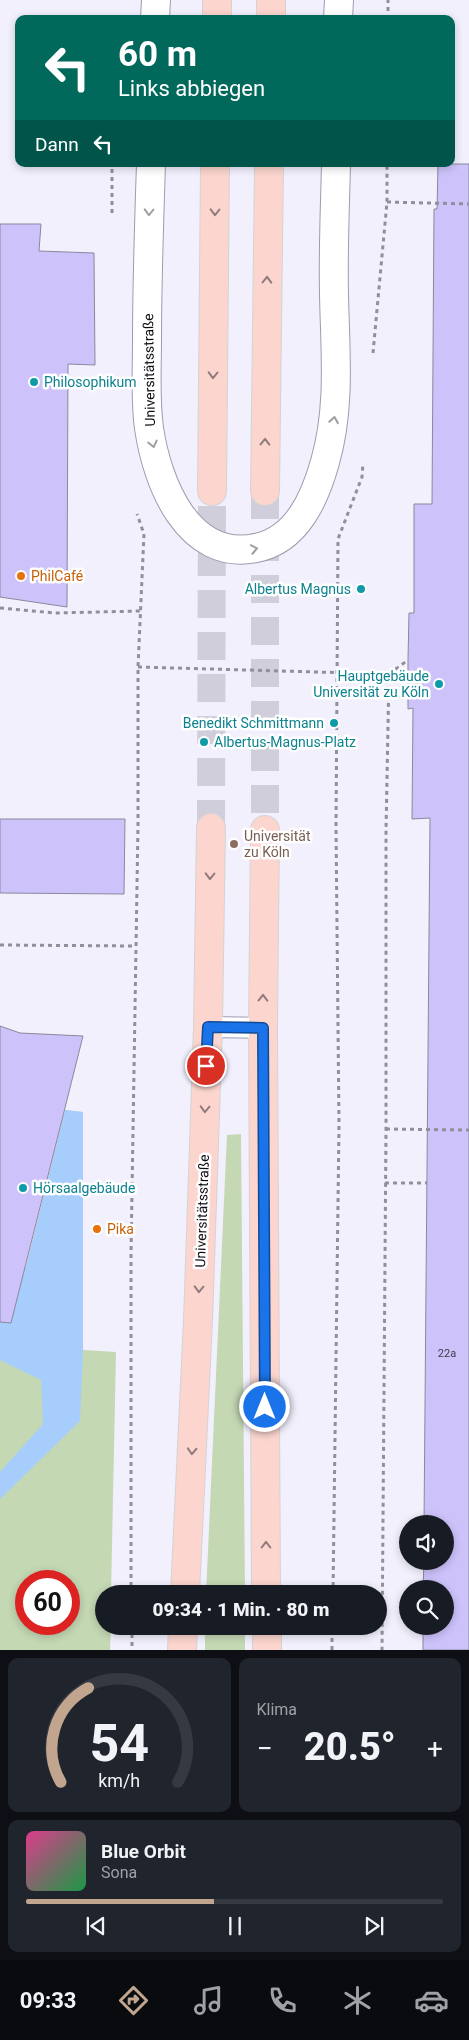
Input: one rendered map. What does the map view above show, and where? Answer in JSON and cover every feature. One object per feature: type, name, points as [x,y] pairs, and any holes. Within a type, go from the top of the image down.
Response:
[{"type":"main road","points":[[217,0],[217,15]]},
{"type":"main road","points":[[271,0],[271,15]]},
{"type":"main road","points":[[212,491],[216,167]]},
{"type":"main road","points":[[264,491],[269,167]]},
{"type":"main road","name":"Universitätsstraße","points":[[185,1585],[198,1320],[208,1027],[211,828]]},
{"type":"main road","points":[[265,830],[263,1028],[266,1585]]},
{"type":"main road","points":[[182,1650],[183,1635]]},
{"type":"main road","points":[[266,1635],[267,1650]]},
{"type":"street","points":[[155,15],[156,0]]},
{"type":"street","points":[[338,15],[339,0]]},
{"type":"street","name":"Universitätsstraße","points":[[151,167],[147,382],[149,426],[153,448],[170,494],[182,519],[194,533],[211,543],[228,549],[245,550],[263,547],[280,539],[293,528],[304,514],[329,448],[336,398],[334,287],[336,167]]},
{"type":"lane","points":[[208,1027],[263,1028]]},
{"type":"path","points":[[388,0],[388,15]]},
{"type":"path","points":[[372,359],[386,202],[387,167]]},
{"type":"path","points":[[386,202],[469,204]]},
{"type":"path","points":[[333,1585],[339,1125],[338,539],[362,477],[363,457]]},
{"type":"path","points":[[0,608],[55,613],[140,611]]},
{"type":"path","points":[[132,1585],[131,1254],[138,667],[389,674],[408,660]]},
{"type":"path","points":[[382,1650],[386,830],[389,674]]},
{"type":"path","points":[[0,945],[135,946]]},
{"type":"path","points":[[386,1129],[469,1130]]},
{"type":"path","points":[[385,1183],[426,1183]]},
{"type":"path","points":[[132,1635],[132,1650]]},
{"type":"path","points":[[332,1635],[332,1650]]},
{"type":"green space","points":[[65,1110],[83,1112],[83,1350],[116,1352],[111,1585],[95,1585],[95,1635],[111,1635],[110,1650],[0,1650],[0,1267],[26,1267]]},
{"type":"green space","points":[[241,1134],[245,1585],[206,1585],[227,1135]]},
{"type":"green space","points":[[205,1635],[245,1635],[245,1650],[205,1650]]},
{"type":"water","points":[[65,1110],[83,1112],[83,1351],[80,1421],[0,1499],[0,1472],[43,1424],[41,1380],[0,1360],[0,1267],[26,1267]]},
{"type":"building","name":"Hauptgebäude Universität zu Köln","points":[[455,164],[469,164],[469,1650],[423,1650],[423,1635],[454,1635],[454,1580],[423,1580],[424,1570],[454,1570],[454,1515],[424,1515],[430,818],[412,819],[413,708],[408,709],[409,613],[414,613],[414,504],[432,504],[434,209],[437,209],[438,167],[455,167]]},
{"type":"building","name":"Philosophikum","points":[[0,224],[41,224],[39,251],[94,253],[95,365],[68,364],[67,607],[0,597]]},
{"type":"building","points":[[0,819],[125,819],[124,894],[0,893]]},
{"type":"building","name":"Hörsaalgebäude","points":[[0,1026],[20,1033],[83,1036],[11,1323],[0,1322]]},
{"type":"tunnel","points":[[211,828],[212,491]]},
{"type":"tunnel","points":[[265,491],[265,830]]},
{"type":"place","name":"Philosophikum","points":[[34,382]]},
{"type":"place","name":"PhilCafé","points":[[21,576]]},
{"type":"place","name":"Albertus Magnus","points":[[361,589]]},
{"type":"place","name":"Hauptgebäude Universität zu Köln","points":[[439,684]]},
{"type":"place","name":"Benedikt Schmittmann","points":[[334,723]]},
{"type":"place","name":"Albertus-Magnus-Platz","points":[[204,742]]},
{"type":"place","name":"Universität zu Köln","points":[[234,844]]},
{"type":"place","name":"Hörsaalgebäude","points":[[23,1188]]},
{"type":"place","name":"Pika","points":[[97,1229]]},
{"type":"route","points":[[206,1066],[208,1027],[263,1028],[265,1407]]}]
